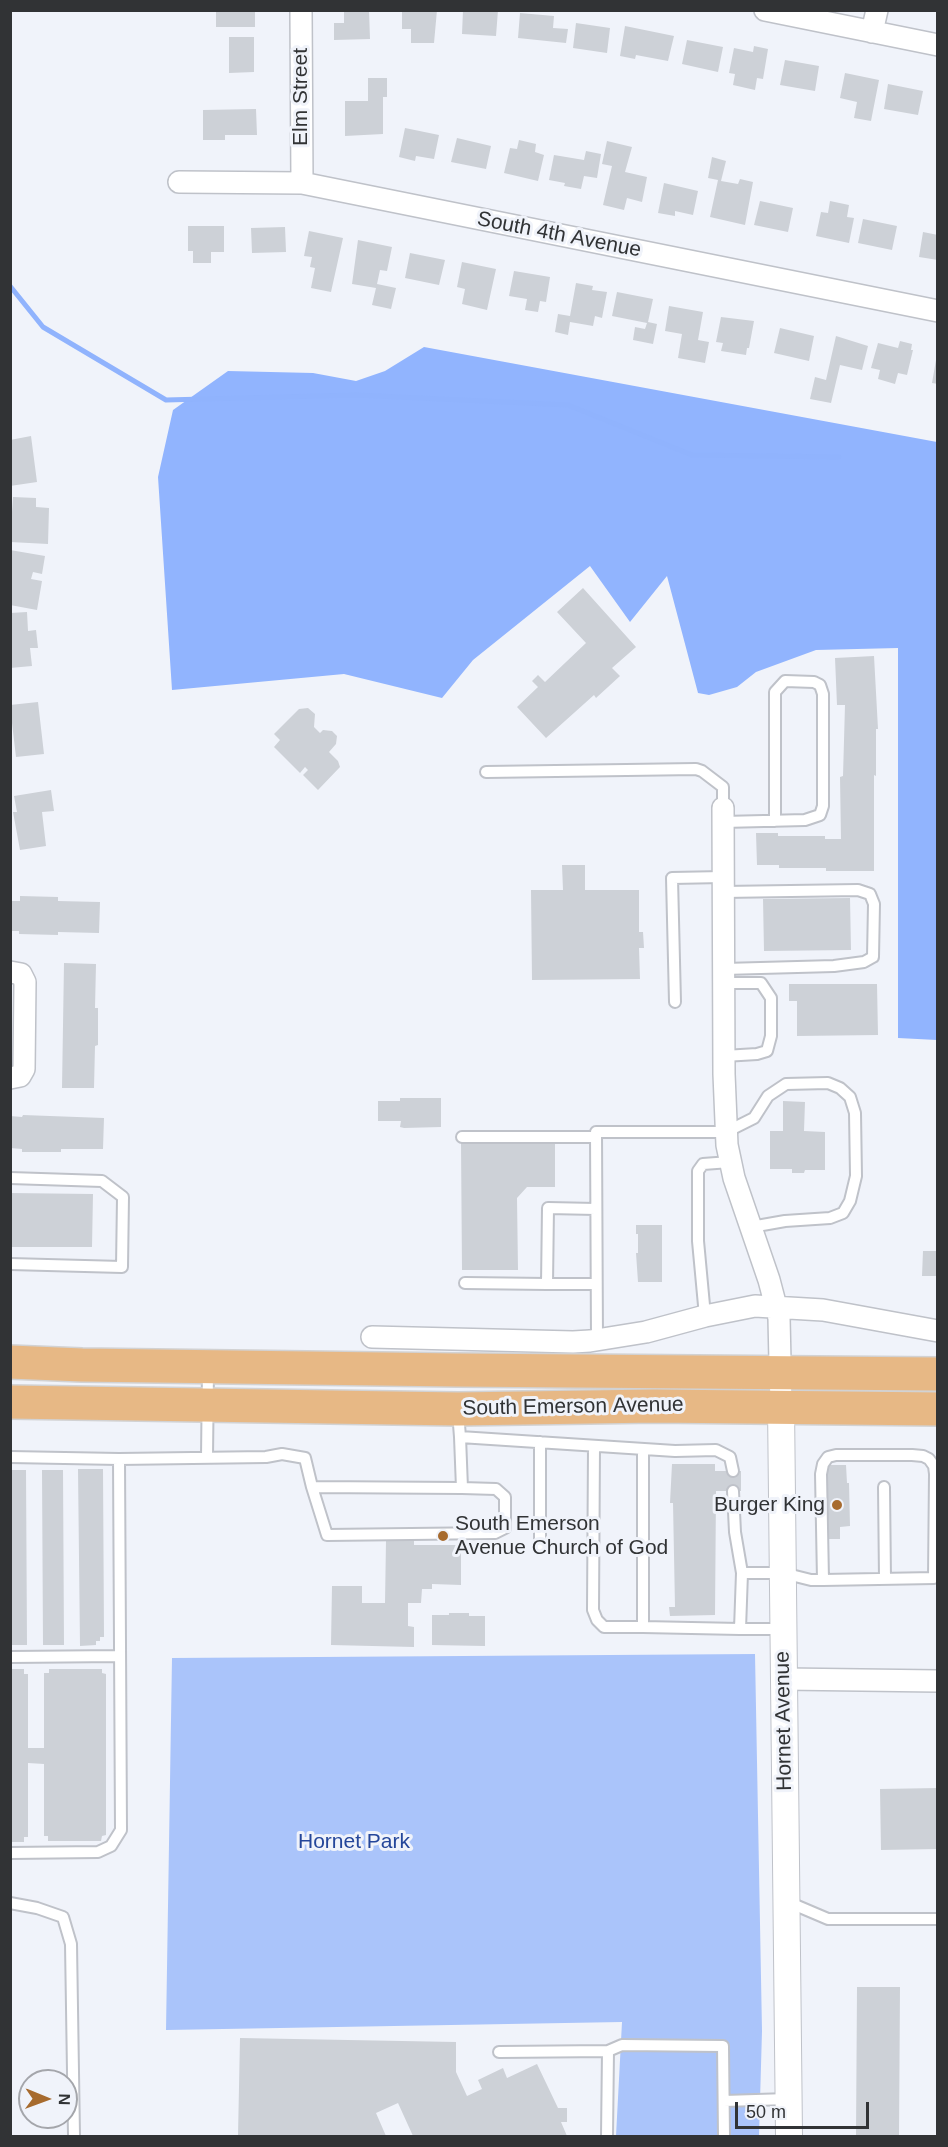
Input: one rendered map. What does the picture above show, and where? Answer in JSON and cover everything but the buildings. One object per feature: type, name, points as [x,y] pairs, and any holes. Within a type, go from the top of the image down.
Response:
[{"type":"main road","name":"South Emerson Avenue","points":[[10,1362],[208,1367],[938,1374]]},
{"type":"main road","name":"South Emerson Avenue","points":[[10,1402],[208,1405],[459,1423],[574,1406],[938,1409]]},
{"type":"street","name":"Elm Street","points":[[301,10],[302,183]]},
{"type":"street","points":[[765,10],[938,45]]},
{"type":"street","points":[[872,32],[877,10]]},
{"type":"street","name":"South 4th Avenue","points":[[179,182],[302,183],[938,311]]},
{"type":"street","points":[[723,815],[726,1132],[730,1162],[751,1227]]},
{"type":"street","points":[[10,972],[21,974],[25,982],[24,1069],[20,1076],[10,1078]]},
{"type":"street","name":"Hornet Avenue","points":[[751,1227],[770,1280],[780,1331],[789,2136]]},
{"type":"street","points":[[372,1337],[573,1342],[646,1332],[745,1307],[823,1310],[938,1331]]},
{"type":"street","points":[[784,1679],[938,1681]]},
{"type":"lane","points":[[486,772],[696,769],[723,787],[723,815],[775,821],[805,820],[820,815],[823,806],[823,694],[820,685],[814,682],[785,681],[775,692],[775,821]]},
{"type":"lane","points":[[675,1002],[672,878],[723,885],[858,890],[870,894],[874,904],[873,957],[864,962],[834,966],[724,976]]},
{"type":"lane","points":[[724,976],[761,983],[771,998],[771,1036],[767,1051],[757,1054],[724,1056]]},
{"type":"lane","points":[[597,1340],[596,1132],[726,1132],[754,1118],[768,1096],[786,1084],[828,1083],[840,1088],[850,1097],[855,1113],[856,1176],[850,1201],[843,1213],[830,1218],[785,1221],[751,1227]]},
{"type":"lane","points":[[462,1137],[596,1137]]},
{"type":"lane","points":[[705,1316],[698,1241],[698,1171],[703,1164],[730,1162]]},
{"type":"lane","points":[[10,1178],[102,1181],[123,1197],[122,1267],[10,1264]]},
{"type":"lane","points":[[546,1284],[548,1208],[596,1209]]},
{"type":"lane","points":[[465,1283],[596,1284]]},
{"type":"lane","points":[[207,1457],[208,1367]]},
{"type":"lane","points":[[462,1488],[459,1423],[540,1442],[675,1451],[716,1450],[730,1457],[733,1471]]},
{"type":"lane","points":[[540,1442],[540,1547]]},
{"type":"lane","points":[[594,1447],[593,1610],[597,1620],[604,1627],[783,1629]]},
{"type":"lane","points":[[643,1449],[643,1627]]},
{"type":"lane","points":[[10,1457],[119,1459],[266,1457],[282,1454],[305,1458],[312,1487],[327,1535],[495,1533],[506,1528],[505,1497],[495,1489],[312,1487]]},
{"type":"lane","points":[[742,1573],[783,1573],[811,1580],[823,1580],[885,1579],[934,1578],[935,1474],[934,1466],[929,1459],[912,1455],[836,1455],[828,1457],[823,1464],[821,1474],[823,1580]]},
{"type":"lane","points":[[10,1853],[98,1851],[111,1846],[121,1830],[119,1459]]},
{"type":"lane","points":[[884,1487],[885,1579]]},
{"type":"lane","points":[[734,1491],[735,1532],[742,1573],[740,1629]]},
{"type":"lane","points":[[10,1657],[119,1656]]},
{"type":"lane","points":[[786,1902],[828,1918],[938,1918]]},
{"type":"lane","points":[[10,1903],[37,1908],[63,1917],[71,1944],[74,2136]]},
{"type":"lane","points":[[499,2052],[608,2051],[622,2045],[723,2046],[724,2136]]},
{"type":"lane","points":[[608,2051],[608,2136]]},
{"type":"lane","points":[[724,2101],[788,2099]]},
{"type":"green space","name":"Hornet Park","points":[[755,1654],[762,2031],[759,2136],[616,2136],[622,2022],[166,2030],[172,1658]]},
{"type":"shaded area","points":[[424,347],[937,442],[937,1040],[898,1038],[898,648],[816,650],[756,672],[737,687],[709,695],[698,693],[667,576],[630,622],[590,566],[473,660],[442,698],[344,674],[172,690],[158,477],[173,410],[228,371],[313,373],[356,381],[385,371]]},
{"type":"waterway","points":[[10,286],[43,327],[166,400],[356,395],[568,405],[692,455],[839,457]]},
{"type":"place","name":"Burger King","points":[[837,1505]]},
{"type":"place","name":"South Emerson Avenue Church of God","points":[[443,1536]]}]
